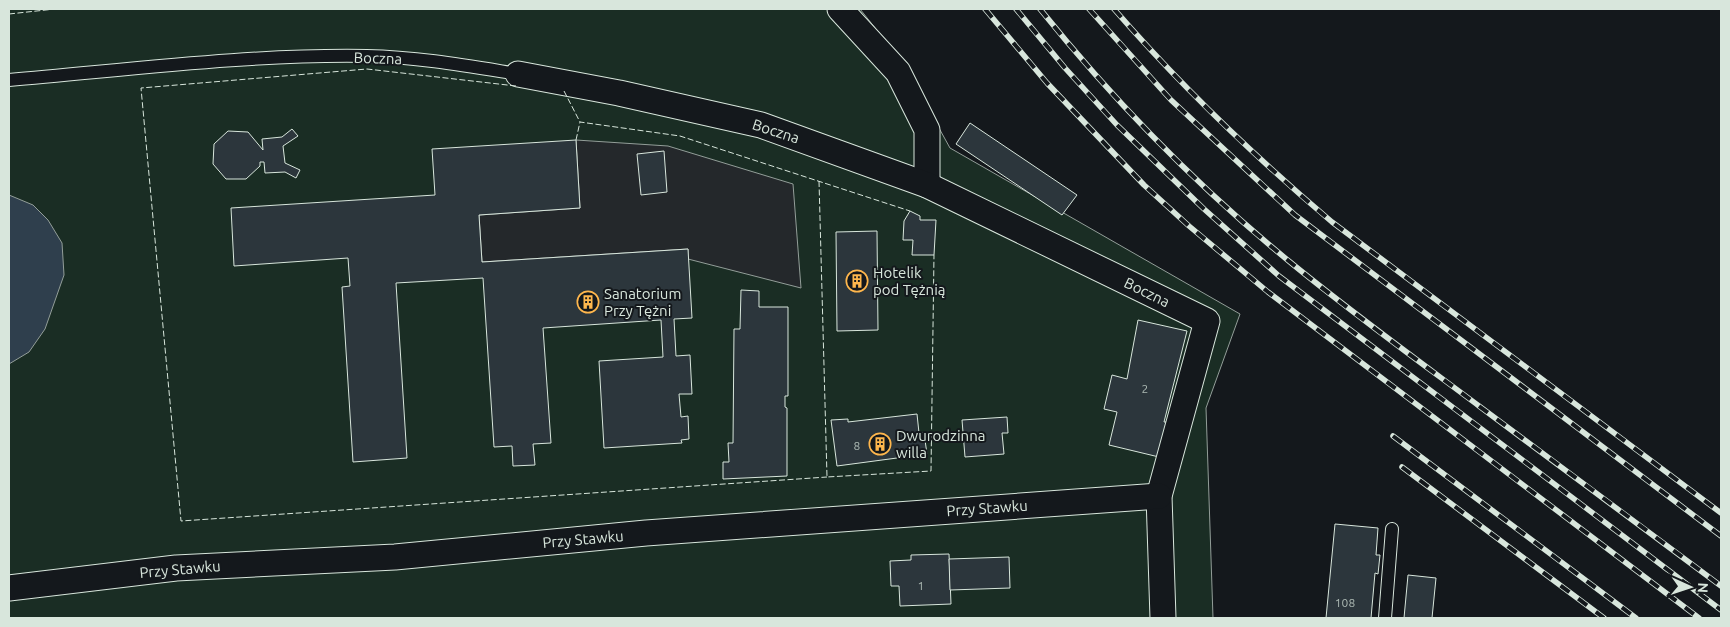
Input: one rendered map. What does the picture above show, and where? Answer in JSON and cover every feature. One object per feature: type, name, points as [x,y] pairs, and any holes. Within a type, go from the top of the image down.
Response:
[{"type":"street","points":[[840,9],[898,72],[927,130],[927,185]]},
{"type":"street","name":"Boczna","points":[[518,74],[619,93],[761,124],[927,185],[1207,321],[1159,496],[1164,618]]},
{"type":"street","name":"Przy Stawku","points":[[9,588],[176,568],[395,558],[646,534],[1159,496]]},
{"type":"lane","name":"Boczna","points":[[9,80],[252,60],[368,56],[435,61],[518,74]]},
{"type":"lane","points":[[1385,618],[1392,530]]},
{"type":"green space","points":[[9,9],[860,9],[903,63],[950,148],[1240,314],[1206,408],[1213,618],[9,618]]},
{"type":"shaded area","points":[[576,140],[668,146],[793,184],[801,288],[688,259],[688,249],[482,262],[479,215],[580,208]]},
{"type":"water","points":[[9,195],[33,205],[48,220],[62,243],[64,275],[45,329],[29,352],[9,364]]},
{"type":"building","points":[[970,123],[1077,195],[1062,215],[956,144]]},
{"type":"building","points":[[292,129],[298,136],[283,146],[285,163],[300,170],[296,178],[285,172],[265,173],[264,162],[260,162],[260,166],[246,179],[226,179],[213,164],[214,144],[228,131],[248,132],[263,150],[262,139],[282,137]]},
{"type":"building","name":"Sanatorium Przy Tężni","points":[[576,140],[580,208],[479,215],[482,262],[688,249],[692,318],[674,319],[676,356],[690,355],[692,394],[679,394],[681,417],[688,416],[689,439],[681,440],[682,443],[604,448],[599,361],[663,357],[661,320],[543,328],[551,443],[533,444],[535,465],[513,466],[512,446],[494,447],[483,278],[396,283],[407,458],[353,462],[342,287],[350,286],[348,258],[234,266],[231,208],[435,195],[432,149]]},
{"type":"building","points":[[664,151],[667,192],[641,195],[637,154]]},
{"type":"building","points":[[910,211],[920,216],[920,220],[936,220],[934,255],[912,255],[913,240],[903,240],[904,221]]},
{"type":"building","name":"Hotelik pod Tężnią","points":[[877,231],[878,330],[837,331],[836,232]]},
{"type":"building","points":[[741,290],[759,291],[759,307],[788,307],[788,396],[785,396],[785,407],[787,408],[787,476],[723,479],[723,462],[729,462],[728,443],[733,443],[734,329],[740,329]]},
{"type":"building","points":[[1138,320],[1187,331],[1164,422],[1167,422],[1159,457],[1109,445],[1117,412],[1104,409],[1112,375],[1127,379]]},
{"type":"building","name":"Dwurodzinna willa","points":[[917,414],[919,433],[924,433],[927,454],[837,466],[831,420],[848,419],[848,422]]},
{"type":"building","points":[[1007,417],[1008,433],[1002,433],[1004,454],[965,457],[962,420]]},
{"type":"building","points":[[1335,524],[1378,528],[1376,555],[1380,555],[1378,574],[1375,573],[1371,618],[1326,618]]},
{"type":"building","points":[[949,554],[951,604],[900,606],[899,586],[891,586],[890,561],[911,560],[911,555]]},
{"type":"building","points":[[1009,557],[1010,588],[950,590],[949,559]]},
{"type":"building","points":[[1408,575],[1436,578],[1432,618],[1404,618]]},
{"type":"railway","points":[[985,9],[1047,83],[1144,185],[1189,226],[1268,292],[1699,618]]},
{"type":"railway","points":[[1016,9],[1065,68],[1117,125],[1204,209],[1279,276],[1721,610]]},
{"type":"railway","points":[[1040,9],[1127,110],[1190,173],[1256,233],[1313,281],[1360,317],[1721,586]]},
{"type":"railway","points":[[1089,9],[1171,100],[1295,215],[1721,536]]},
{"type":"railway","points":[[1114,9],[1139,38],[1219,120],[1274,172],[1332,222],[1721,513]]},
{"type":"railway","points":[[1393,436],[1636,618]]},
{"type":"railway","points":[[1402,467],[1604,618]]},
{"type":"fence","points":[[9,14],[55,9]]},
{"type":"fence","points":[[516,86],[367,69],[141,88],[181,521],[827,477]]},
{"type":"fence","points":[[564,91],[580,122]]},
{"type":"fence","points":[[576,140],[580,122],[680,136],[910,211]]},
{"type":"fence","points":[[819,181],[827,477],[931,471],[934,255]]},
{"type":"place","name":"Hotelik pod Tężnią","points":[[857,281]]},
{"type":"place","name":"Sanatorium Przy Tężni","points":[[588,302]]},
{"type":"place","name":"Dwurodzinna willa","points":[[880,444]]}]
